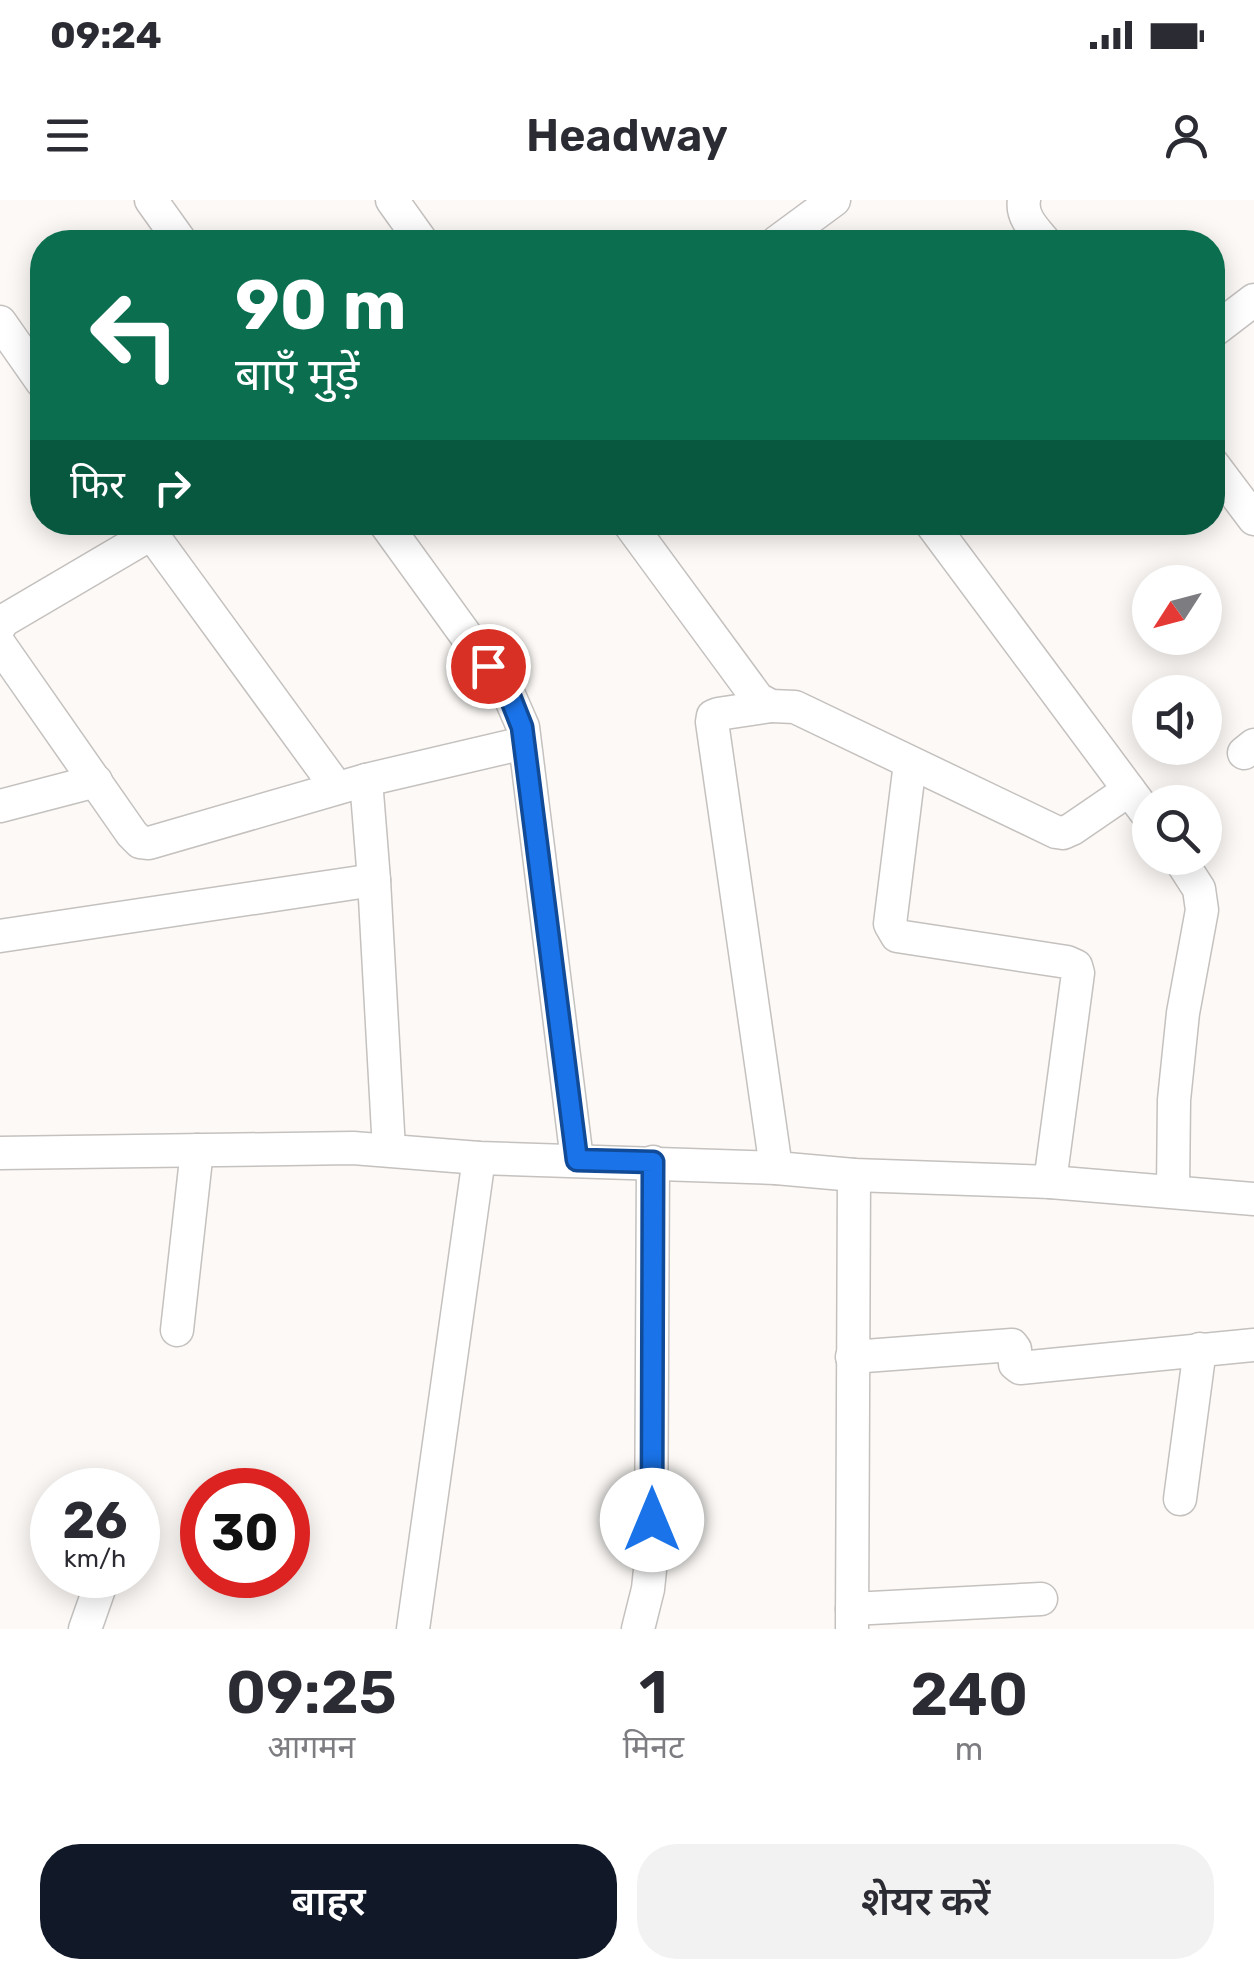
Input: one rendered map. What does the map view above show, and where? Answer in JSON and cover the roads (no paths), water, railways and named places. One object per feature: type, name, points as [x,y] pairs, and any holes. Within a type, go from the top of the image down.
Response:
[{"type":"street","points":[[151,200],[173,230]]},
{"type":"street","points":[[392,200],[413,230]]},
{"type":"street","points":[[793,230],[834,200]]},
{"type":"street","points":[[1024,200],[1025,216],[1036,230]]},
{"type":"street","points":[[1225,322],[1254,300]]},
{"type":"street","points":[[0,322],[30,365]]},
{"type":"street","points":[[1225,480],[1254,519]]},
{"type":"street","points":[[0,626],[136,535]]},
{"type":"street","points":[[153,535],[352,784],[374,880],[389,1150]]},
{"type":"street","points":[[393,535],[509,694],[522,727],[577,1160]]},
{"type":"street","points":[[637,535],[758,700],[771,706]]},
{"type":"street","points":[[940,535],[1132,794]]},
{"type":"street","points":[[0,645],[140,842],[352,784],[524,744]]},
{"type":"street","points":[[776,1168],[713,716],[771,706],[794,707],[1056,832],[1072,830],[1129,790]]},
{"type":"street","points":[[910,762],[890,924],[897,936],[1076,966],[1050,1182]]},
{"type":"street","points":[[0,806],[96,781]]},
{"type":"street","points":[[1173,1190],[1174,1100],[1183,1012],[1202,910],[1200,889],[1191,875]]},
{"type":"street","points":[[0,936],[374,880]]},
{"type":"street","points":[[0,1153],[353,1148],[479,1158],[653,1162],[1050,1182],[1254,1199]]},
{"type":"street","points":[[177,1330],[197,1150]]},
{"type":"street","points":[[413,1629],[479,1158]]},
{"type":"street","points":[[638,1629],[651,1560],[653,1162]]},
{"type":"street","points":[[854,1175],[852,1619],[1041,1599]]},
{"type":"street","points":[[852,1357],[1012,1345],[1016,1349],[1015,1364],[1020,1368],[1254,1346]]},
{"type":"street","points":[[1180,1499],[1200,1349]]},
{"type":"street","points":[[84,1629],[95,1598]]}]
